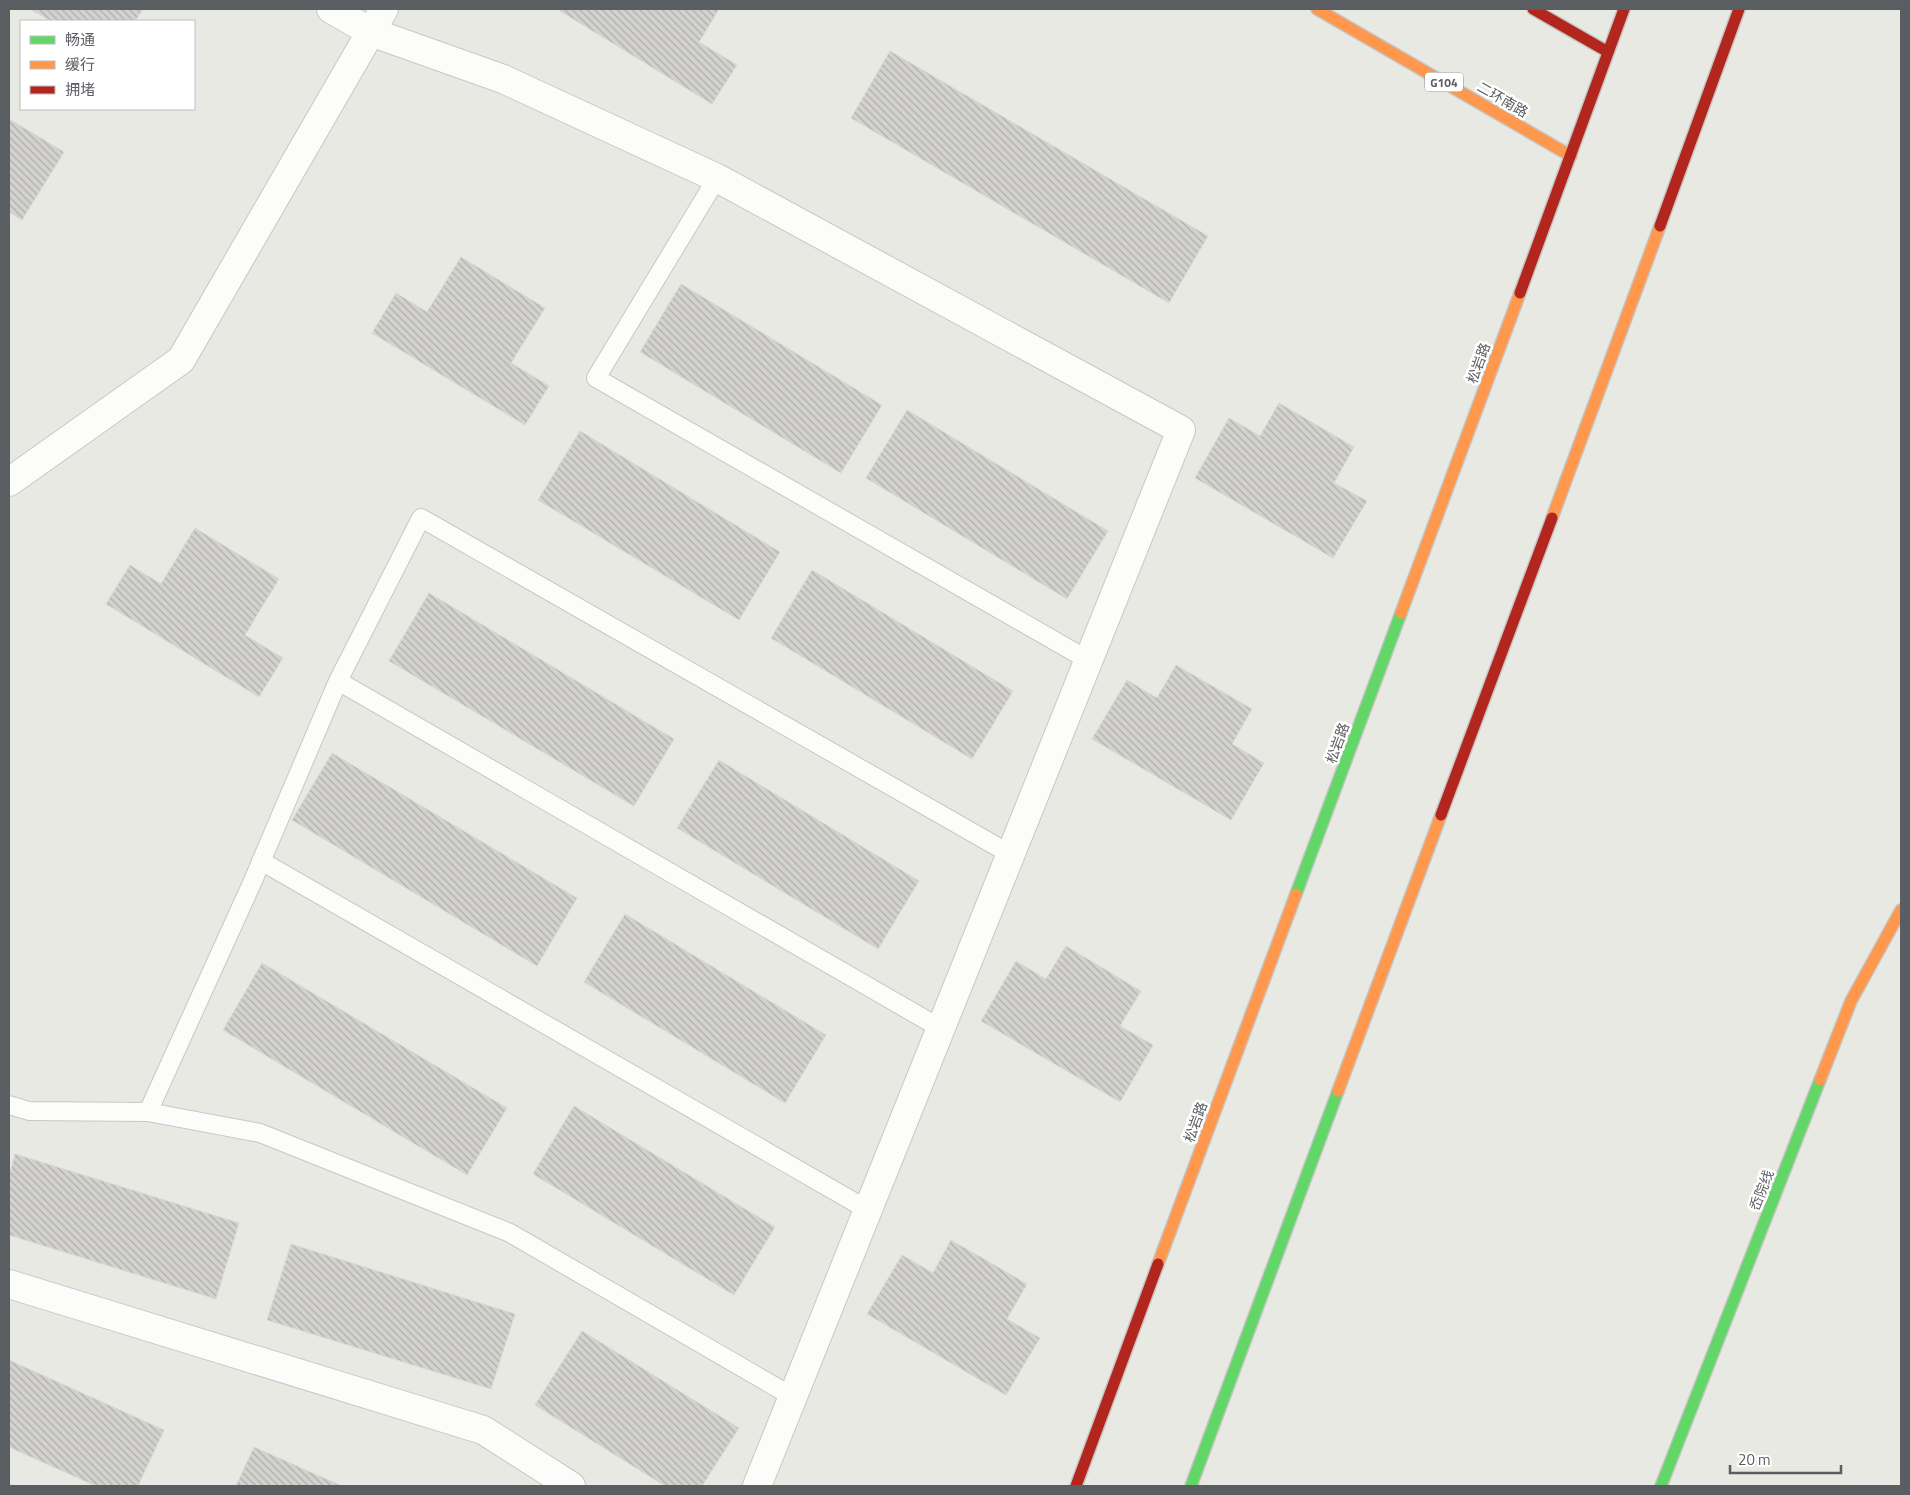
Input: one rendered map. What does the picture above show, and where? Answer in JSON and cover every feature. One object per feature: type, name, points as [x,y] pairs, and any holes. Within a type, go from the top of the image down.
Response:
[{"type":"main road","name":"二环南路","points":[[1317,9],[1571,156]]},
{"type":"main road","points":[[1533,9],[1608,52]]},
{"type":"main road","name":"松岩路","points":[[1076,1486],[1624,9]]},
{"type":"main road","points":[[1191,1486],[1638,288],[1739,9]]},
{"type":"main road","name":"岙院线","points":[[1661,1486],[1851,1001],[1901,910]]},
{"type":"street","points":[[331,9],[371,32],[504,79],[717,178],[1181,430],[758,1486]]},
{"type":"street","points":[[9,482],[181,360],[384,9]]},
{"type":"street","points":[[9,1284],[483,1430],[570,1486]]},
{"type":"lane","points":[[717,178],[596,378],[1088,660]]},
{"type":"lane","points":[[148,1112],[261,860],[338,681],[421,518],[1010,854]]},
{"type":"lane","points":[[338,681],[940,1028]]},
{"type":"lane","points":[[261,860],[868,1210]]},
{"type":"lane","points":[[9,1105],[29,1111],[148,1112],[260,1133],[510,1234],[793,1397]]},
{"type":"building","points":[[30,9],[143,9],[136,20],[49,20]]},
{"type":"building","points":[[561,9],[719,9],[699,42],[737,65],[712,104],[560,11]]},
{"type":"building","points":[[890,51],[1208,236],[1169,303],[851,118]]},
{"type":"building","points":[[9,119],[64,152],[22,220],[9,212]]},
{"type":"building","points":[[461,257],[545,308],[511,363],[549,386],[525,425],[372,333],[396,293],[427,312]]},
{"type":"building","points":[[681,284],[882,405],[841,473],[640,352]]},
{"type":"building","points":[[1279,403],[1354,447],[1334,483],[1367,501],[1333,558],[1195,478],[1229,418],[1260,436]]},
{"type":"building","points":[[907,410],[1108,531],[1067,599],[866,478]]},
{"type":"building","points":[[580,431],[780,552],[739,620],[538,500]]},
{"type":"building","points":[[195,528],[279,579],[245,635],[283,658],[259,697],[106,604],[130,565],[161,584]]},
{"type":"building","points":[[812,570],[1013,691],[972,759],[771,638]]},
{"type":"building","points":[[429,593],[674,739],[634,806],[389,661]]},
{"type":"building","points":[[1176,665],[1252,709],[1232,744],[1264,763],[1231,820],[1092,739],[1127,680],[1157,698]]},
{"type":"building","points":[[332,753],[577,898],[537,966],[292,820]]},
{"type":"building","points":[[719,760],[919,881],[878,949],[677,828]]},
{"type":"building","points":[[625,914],[826,1035],[785,1103],[584,982]]},
{"type":"building","points":[[1066,946],[1141,991],[1120,1026],[1153,1045],[1120,1102],[981,1021],[1016,961],[1046,979]]},
{"type":"building","points":[[262,963],[507,1108],[467,1175],[223,1030]]},
{"type":"building","points":[[574,1106],[775,1227],[734,1295],[533,1174]]},
{"type":"building","points":[[15,1154],[239,1223],[216,1299],[9,1235],[9,1176]]},
{"type":"building","points":[[951,1240],[1027,1284],[1007,1319],[1040,1338],[1006,1395],[867,1314],[902,1255],[933,1273]]},
{"type":"building","points":[[291,1244],[515,1314],[491,1389],[267,1320]]},
{"type":"building","points":[[582,1331],[739,1428],[702,1486],[665,1486],[535,1405]]},
{"type":"building","points":[[9,1360],[164,1430],[138,1486],[96,1486],[9,1447]]},
{"type":"building","points":[[254,1447],[342,1486],[236,1486]]},
{"type":"traffic: fast","points":[[1296,894],[1401,613]]},
{"type":"traffic: fast","points":[[1661,1486],[1820,1080]]},
{"type":"traffic: fast","points":[[1191,1486],[1338,1091]]},
{"type":"traffic: slow","points":[[1317,9],[1571,156]]},
{"type":"traffic: slow","points":[[1552,518],[1660,226]]},
{"type":"traffic: slow","points":[[1401,613],[1520,293]]},
{"type":"traffic: slow","points":[[1338,1091],[1441,815]]},
{"type":"traffic: slow","points":[[1158,1264],[1296,894]]},
{"type":"traffic: slow","points":[[1820,1080],[1851,1001],[1901,910]]},
{"type":"traffic: jam","points":[[1533,9],[1608,52]]},
{"type":"traffic: jam","points":[[1520,293],[1624,9]]},
{"type":"traffic: jam","points":[[1660,226],[1739,9]]},
{"type":"traffic: jam","points":[[1441,815],[1552,518]]},
{"type":"traffic: jam","points":[[1076,1486],[1158,1264]]}]
